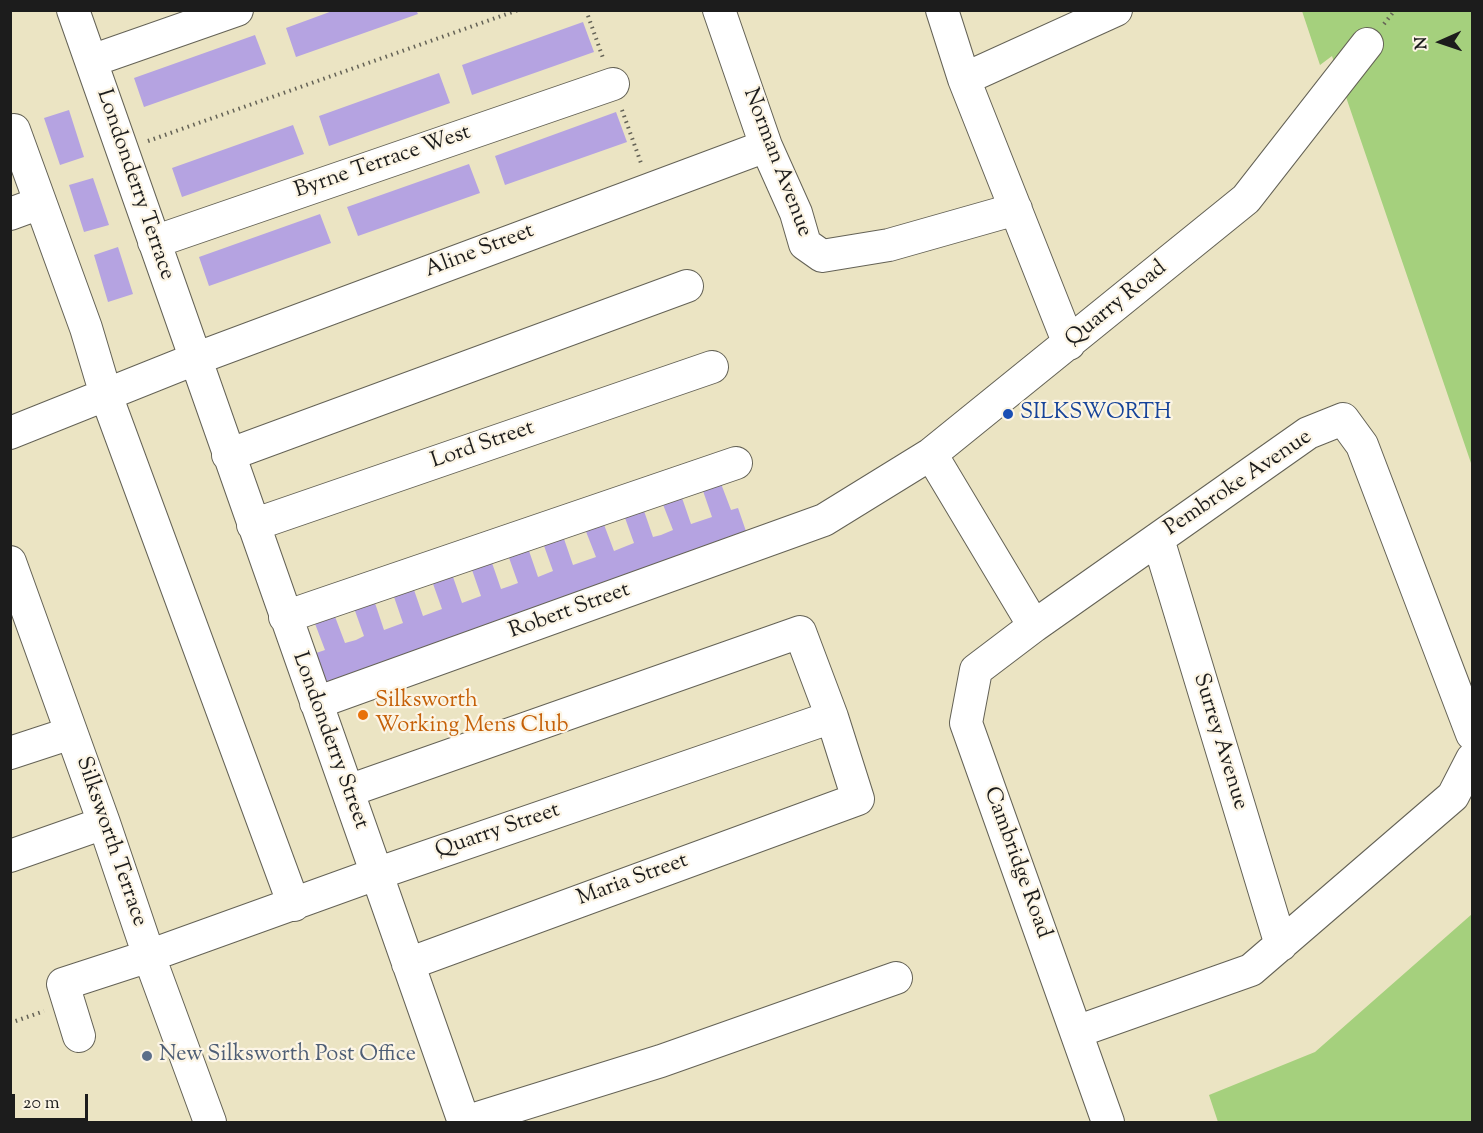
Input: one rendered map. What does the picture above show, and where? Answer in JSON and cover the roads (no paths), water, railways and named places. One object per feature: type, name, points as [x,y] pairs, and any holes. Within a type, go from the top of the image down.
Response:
[{"type":"street","name":"Londonderry Terrace","points":[[73,10],[195,359]]},
{"type":"street","points":[[91,61],[237,10]]},
{"type":"street","name":"Norman Avenue","points":[[719,10],[766,146],[796,213],[805,244],[822,256],[889,245],[1016,209]]},
{"type":"street","points":[[942,10],[964,79],[1069,344]]},
{"type":"street","points":[[964,79],[1116,10]]},
{"type":"street","name":"Quarry Road","points":[[824,520],[931,454],[1246,199],[1367,44]]},
{"type":"street","name":"Byrne Terrace West","points":[[154,242],[613,84]]},
{"type":"street","points":[[14,130],[86,328],[106,395],[294,905]]},
{"type":"street","name":"Aline Street","points":[[10,433],[195,359],[766,146]]},
{"type":"street","points":[[10,214],[40,203]]},
{"type":"street","points":[[228,454],[687,286]]},
{"type":"street","name":"Londonderry Street","points":[[195,359],[464,1122]]},
{"type":"street","name":"Lord Street","points":[[253,525],[712,367]]},
{"type":"street","name":"Pembroke Avenue","points":[[1034,626],[1308,434],[1343,419],[1362,445],[1473,734]]},
{"type":"street","points":[[931,454],[1034,626]]},
{"type":"street","points":[[285,617],[736,464]]},
{"type":"street","name":"Robert Street","points":[[316,703],[824,520]]},
{"type":"street","name":"Surrey Avenue","points":[[1158,539],[1281,945]]},
{"type":"street","name":"Silksworth Terrace","points":[[10,562],[23,638],[71,733],[104,824],[157,953],[205,1121]]},
{"type":"street","name":"Cambridge Road","points":[[1034,626],[976,670],[966,723],[1108,1122]]},
{"type":"street","points":[[348,791],[800,632],[832,717]]},
{"type":"street","name":"Quarry Street","points":[[79,1036],[63,984],[832,717]]},
{"type":"street","name":"Maria Street","points":[[408,964],[858,799],[832,717]]},
{"type":"street","points":[[10,753],[71,733]]},
{"type":"street","points":[[1076,1032],[1251,970],[1453,796],[1473,759]]},
{"type":"street","points":[[10,856],[104,824]]},
{"type":"street","points":[[464,1122],[661,1061],[896,978]]},
{"type":"place","name":"SILKSWORTH","points":[[1008,414]]},
{"type":"place","name":"Silksworth Working Mens Club","points":[[363,715]]},
{"type":"place","name":"New Silksworth Post Office","points":[[147,1056]]}]
